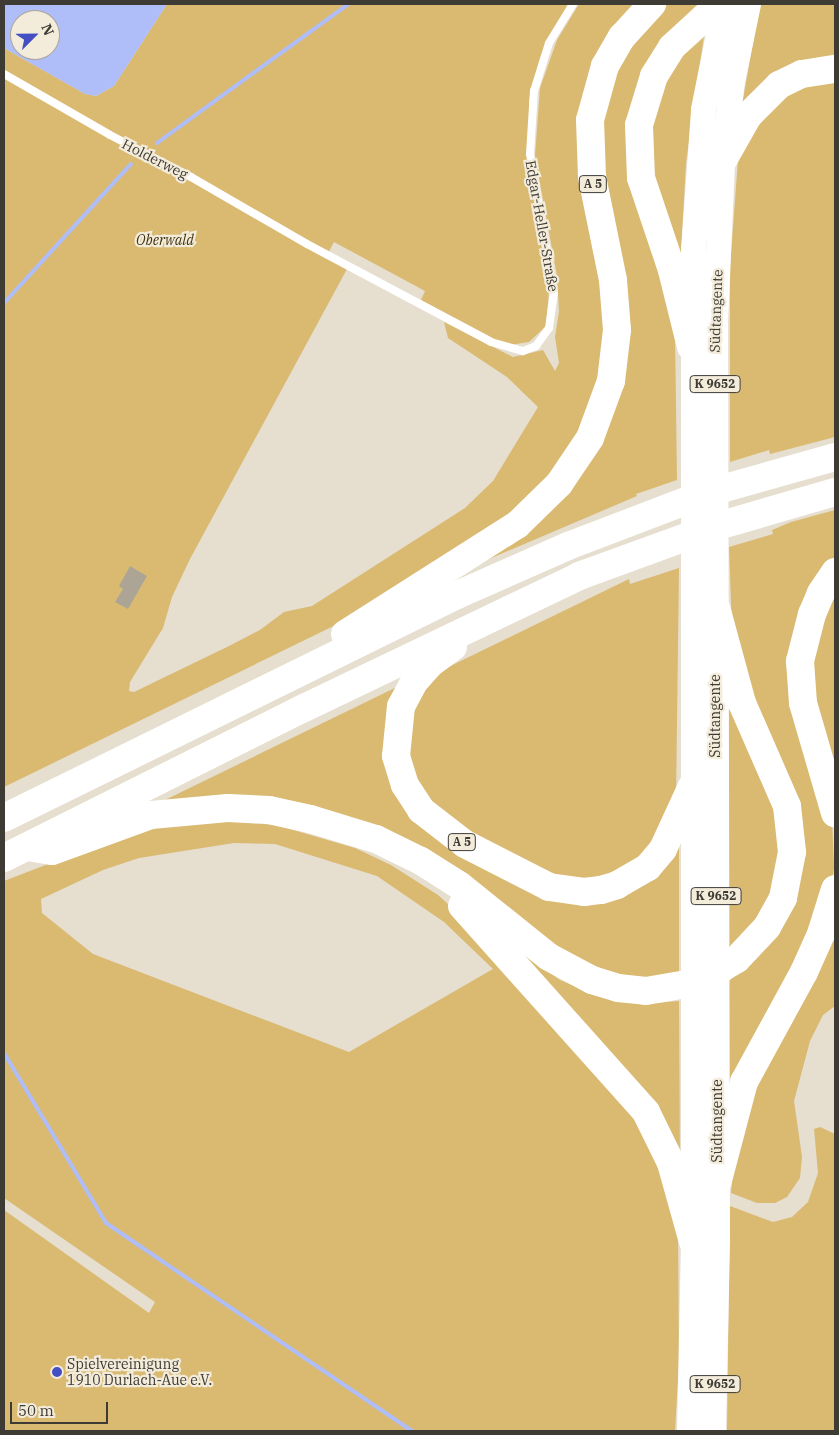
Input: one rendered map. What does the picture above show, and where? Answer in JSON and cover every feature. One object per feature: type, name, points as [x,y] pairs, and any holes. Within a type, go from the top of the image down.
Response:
[{"type":"highway","name":"A 5","points":[[296,676],[356,625],[453,568],[517,525],[559,484],[590,438],[611,382],[617,330],[613,280],[592,178],[590,120],[605,66],[622,37],[652,4]]},
{"type":"highway","name":"Südtangente","points":[[690,1431],[693,1242],[691,347],[693,250],[702,128],[724,4]]},
{"type":"highway","name":"K 9652","points":[[691,347],[672,270],[641,178],[637,148],[645,99],[654,76],[672,47],[705,17],[732,4]]},
{"type":"highway","name":"Südtangente","points":[[713,1431],[717,1184],[715,323],[722,162],[732,81],[748,4]]},
{"type":"highway","points":[[722,162],[748,116],[779,85],[802,74],[835,69]]},
{"type":"highway","name":"A 5","points":[[4,818],[296,676],[457,595],[653,513],[756,477],[835,457]]},
{"type":"highway","name":"A 5","points":[[15,853],[496,614],[579,576],[756,514],[835,492]]},
{"type":"highway","points":[[835,572],[820,593],[812,614],[800,668],[808,725],[835,813]]},
{"type":"highway","name":"K 9652","points":[[404,853],[445,875],[562,965],[601,984],[646,991],[686,986],[709,977],[737,959],[767,927],[788,881],[792,852],[791,827],[781,788],[742,703],[716,607]]},
{"type":"highway","name":"A 5","points":[[496,614],[431,663],[414,682],[402,706],[396,756],[405,785],[420,810],[466,844],[532,881],[549,887],[584,892],[617,885],[648,866],[663,849],[692,786]]},
{"type":"highway","points":[[15,853],[52,851],[151,816],[228,808],[269,810],[310,818],[376,839],[404,853],[485,930],[646,1112],[671,1163],[693,1242]]},
{"type":"highway","points":[[717,1184],[744,1082],[804,972],[821,934],[835,889]]},
{"type":"lane","name":"Edgar-Heller-Straße","points":[[307,244],[505,348],[523,351],[542,340],[553,315],[554,294],[534,190],[530,125],[534,91],[549,43],[573,4]]},
{"type":"lane","name":"Holderweg","points":[[4,74],[307,244]]},
{"type":"green space","name":"Oberwald","points":[[167,4],[568,4],[540,58],[529,101],[530,178],[549,290],[546,326],[529,342],[510,345],[496,340],[421,300],[425,291],[334,242],[326,257],[347,269],[190,559],[172,597],[163,628],[130,682],[129,691],[134,692],[260,630],[284,612],[312,606],[465,508],[493,481],[538,407],[507,377],[448,338],[444,322],[513,357],[543,350],[555,371],[559,363],[555,337],[559,311],[557,276],[535,156],[540,88],[557,40],[579,4],[640,4],[597,59],[607,313],[594,409],[531,502],[354,616],[4,787],[4,48],[10,51],[10,60],[25,60],[85,94],[96,96],[114,86]]},
{"type":"green space","points":[[662,4],[708,4],[639,94],[675,333],[677,480],[636,494],[637,496],[475,565],[614,402],[601,187],[604,85]]},
{"type":"green space","points":[[760,4],[835,5],[835,64],[740,116]]},
{"type":"green space","points":[[705,29],[686,163],[680,270],[653,201],[649,118],[663,77]]},
{"type":"green space","points":[[835,76],[835,437],[770,454],[769,450],[730,462],[730,267],[738,160],[771,99]]},
{"type":"green space","points":[[835,510],[835,565],[802,622],[832,818],[834,868],[830,891],[729,1106],[728,982],[770,945],[799,815],[792,783],[759,712],[732,630],[729,547],[773,534],[772,530],[791,522]]},
{"type":"green space","points":[[679,568],[676,800],[636,867],[577,886],[437,817],[407,767],[412,705],[440,671],[629,579],[630,584]]},
{"type":"green space","points":[[835,585],[835,787],[807,668]]},
{"type":"green space","points":[[403,684],[412,810],[587,898],[679,838],[679,977],[628,980],[570,960],[409,844],[165,800]]},
{"type":"green space","points":[[728,690],[786,824],[770,907],[728,954]]},
{"type":"green space","points":[[224,821],[276,825],[355,848],[391,865],[438,895],[458,913],[655,1138],[678,1230],[679,1363],[675,1431],[4,1431],[4,1210],[149,1313],[155,1302],[4,1198],[4,881],[139,829]],"holes":[[[234,843],[275,844],[377,876],[444,922],[493,969],[349,1052],[93,954],[42,913],[41,899],[103,870],[139,858]]]},
{"type":"green space","points":[[835,916],[835,1006],[823,1015],[810,1041],[794,1101],[802,1157],[800,1178],[787,1197],[775,1203],[757,1203],[731,1193],[737,1126]]},
{"type":"green space","points":[[519,951],[560,980],[601,997],[643,1004],[679,1001],[680,1168]]},
{"type":"green space","points":[[820,1127],[835,1134],[835,1431],[727,1431],[730,1206],[773,1222],[792,1217],[808,1202],[818,1173],[814,1129]]},
{"type":"water","points":[[4,4],[167,4],[114,86],[96,96],[85,94],[25,60],[60,60],[60,10],[10,10],[10,51],[4,48]]},
{"type":"building","points":[[130,566],[147,576],[128,609],[115,602],[123,589],[119,586]]},
{"type":"waterway","points":[[157,143],[348,4]]},
{"type":"waterway","points":[[4,303],[131,164]]},
{"type":"waterway","points":[[4,1053],[106,1223],[412,1431]]},
{"type":"place","name":"Spielvereinigung 1910 Durlach-Aue e.V.","points":[[57,1372]]}]
